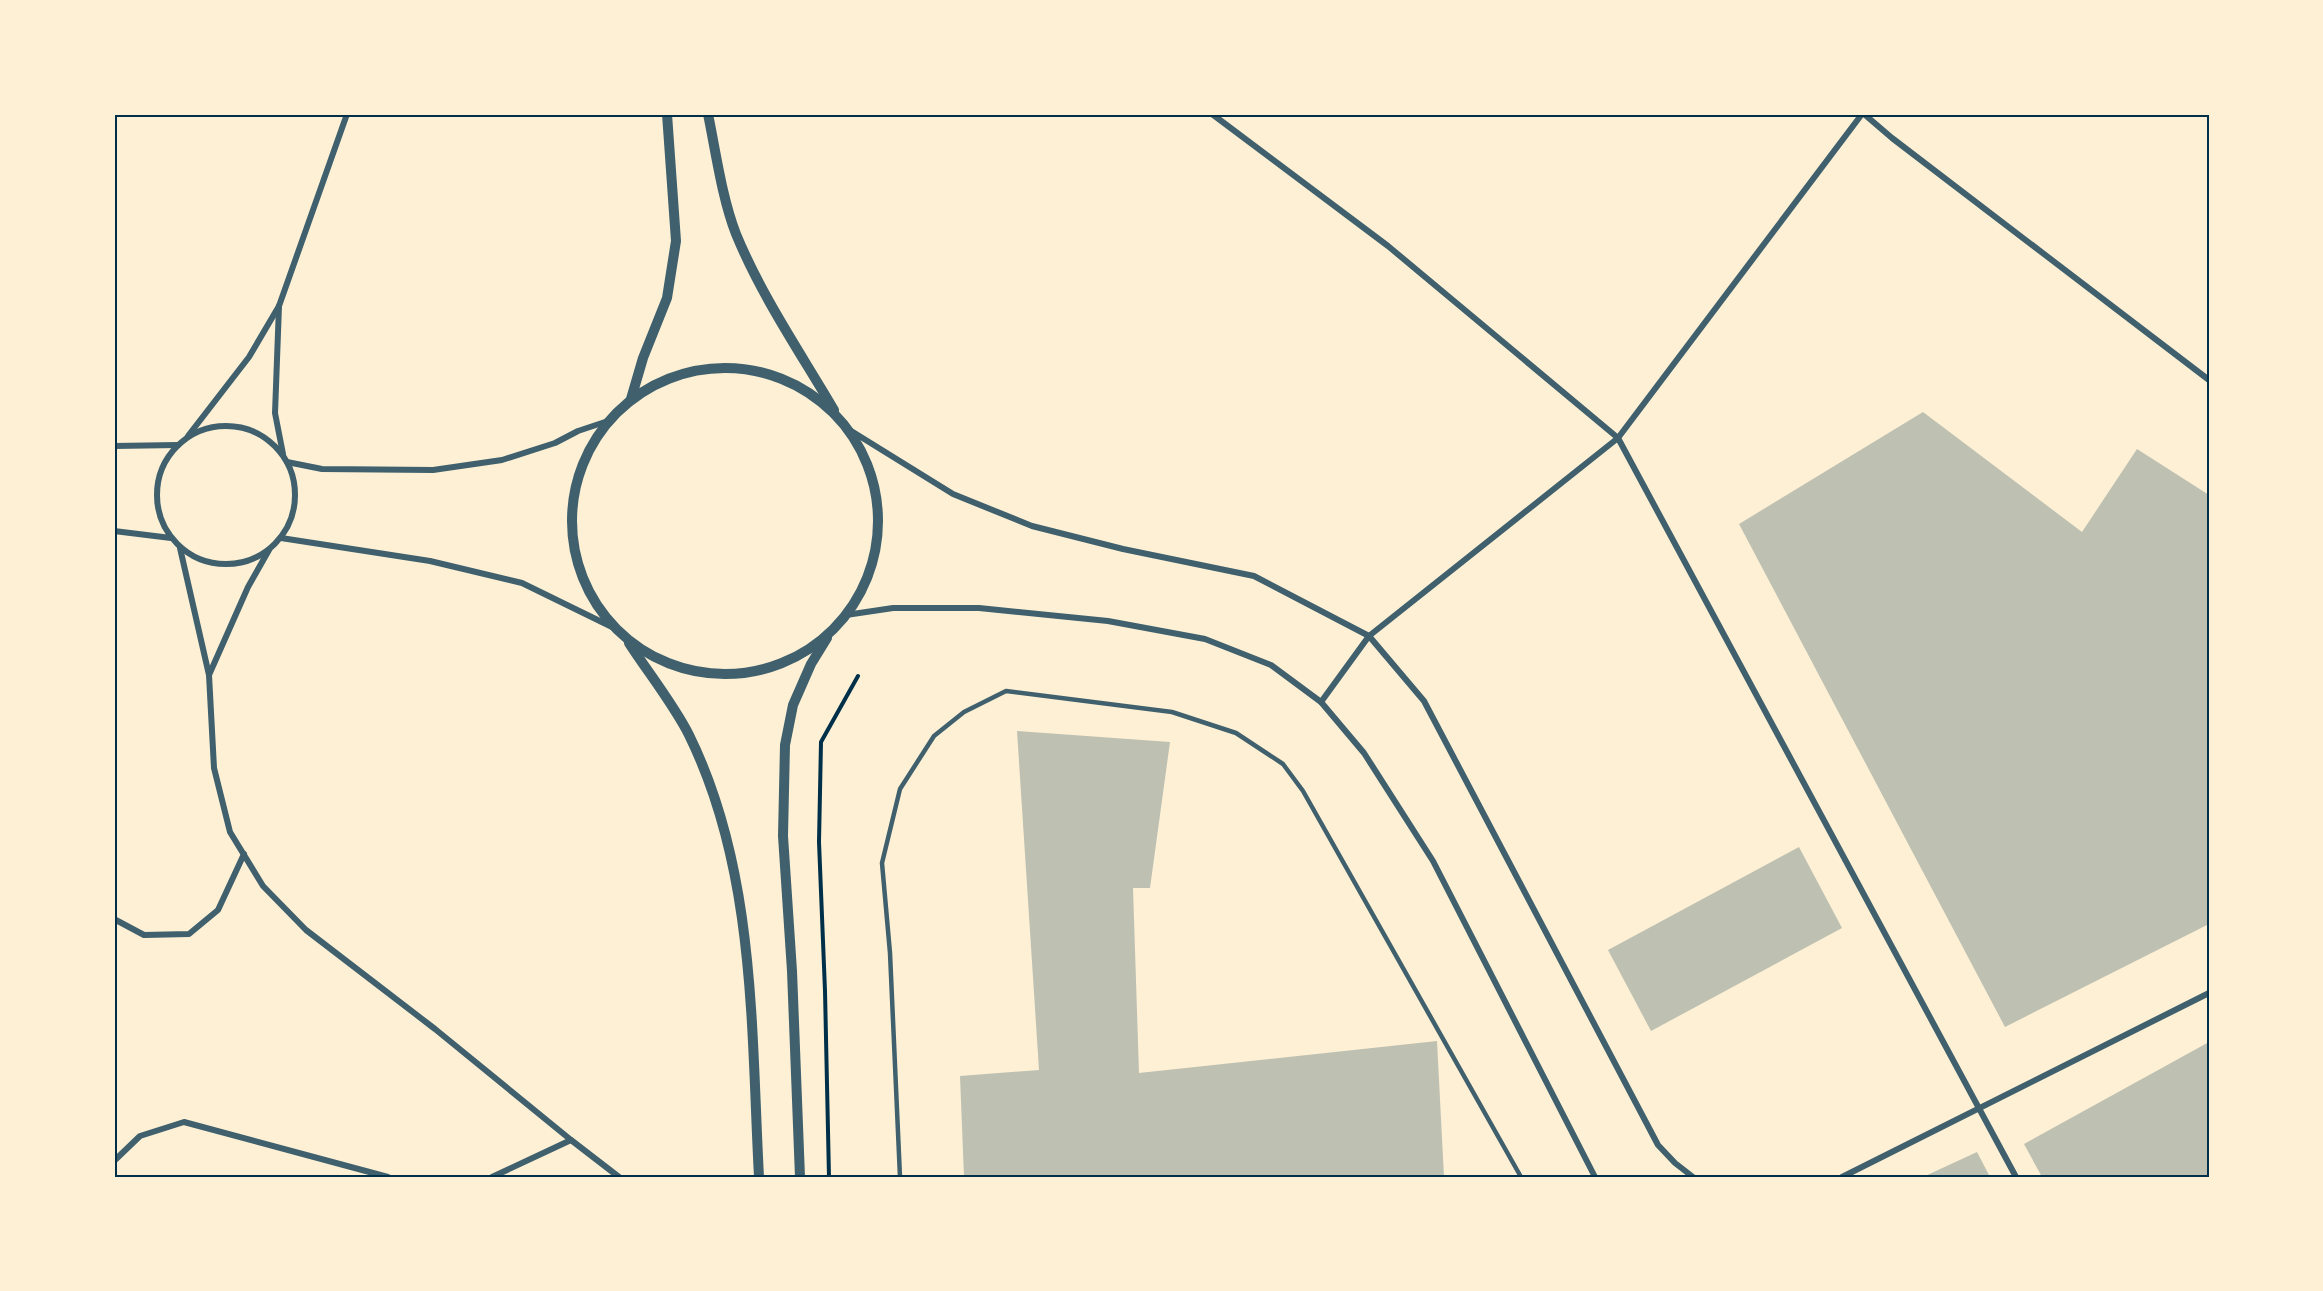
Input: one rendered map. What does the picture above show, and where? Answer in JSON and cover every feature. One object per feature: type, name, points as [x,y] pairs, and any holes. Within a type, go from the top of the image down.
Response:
[{"type":"street","points":[[186,439],[249,357],[279,306],[347,114]]},
{"type":"street","points":[[632,399],[643,358],[667,298],[676,241],[667,114]]},
{"type":"street","points":[[708,114],[720,174],[736,233],[776,316],[837,416],[848,429],[871,473],[879,522],[870,572],[846,615],[811,664],[793,705],[785,745],[783,836],[792,971],[800,1177]]},
{"type":"street","points":[[1212,114],[1388,246],[1618,438],[2016,1177]]},
{"type":"street","points":[[1321,702],[1369,636],[1618,438],[1863,114],[2209,380]]},
{"type":"street","points":[[279,306],[275,413],[283,455]]},
{"type":"street","points":[[612,627],[582,580],[571,525],[580,470],[608,421],[632,399],[671,377],[715,368],[760,371],[802,388],[837,416]]},
{"type":"street","points":[[287,462],[322,469],[434,470],[502,460],[555,443],[578,431],[608,421]]},
{"type":"street","points":[[227,426],[248,430],[268,440],[283,455],[294,481],[295,501],[291,521],[281,538],[270,549],[253,559],[234,564],[214,564],[195,558],[171,538],[161,520],[157,500],[158,480],[166,461],[178,445],[186,439],[206,429],[227,426]]},
{"type":"street","points":[[848,429],[953,494],[1032,526],[1124,549],[1254,576],[1369,636],[1424,701],[1658,1145],[1675,1163],[1693,1177]]},
{"type":"street","points":[[114,446],[178,445]]},
{"type":"street","points":[[114,531],[171,538]]},
{"type":"street","points":[[281,538],[430,561],[522,583],[612,627],[627,640],[675,667],[730,675],[784,663],[831,633]]},
{"type":"street","points":[[180,547],[210,675],[214,768],[230,832],[264,886],[306,930],[460,1049],[619,1177]]},
{"type":"street","points":[[210,675],[248,587],[270,549]]},
{"type":"street","points":[[846,615],[893,608],[979,608],[1108,621],[1205,639],[1270,665],[1321,702],[1364,753],[1433,861],[1595,1177]]},
{"type":"street","points":[[627,640],[688,732],[720,812],[740,898],[748,980],[759,1177]]},
{"type":"street","points":[[114,919],[144,935],[189,934],[218,910],[244,854]]},
{"type":"street","points":[[1842,1177],[2209,993]]},
{"type":"street","points":[[114,1161],[140,1136],[184,1122],[388,1177]]},
{"type":"street","points":[[492,1177],[571,1140]]},
{"type":"lane","points":[[900,1177],[890,953],[882,863],[900,789],[934,736],[964,711],[1006,691],[1172,712],[1236,733],[1283,764],[1303,791],[1521,1177]]},
{"type":"path","points":[[829,1177],[819,842],[820,742],[858,676]]},
{"type":"building","points":[[1923,412],[2082,532],[2137,449],[2209,495],[2209,924],[2005,1027],[1739,524]]},
{"type":"building","points":[[1017,731],[1170,742],[1150,888],[1133,888],[1139,1073],[1437,1041],[1444,1177],[964,1177],[960,1076],[1039,1070]]},
{"type":"building","points":[[1799,847],[1842,928],[1651,1031],[1608,950]]},
{"type":"building","points":[[2209,1042],[2209,1177],[2042,1177],[2024,1144]]},
{"type":"building","points":[[1977,1152],[1990,1177],[1923,1177]]}]
